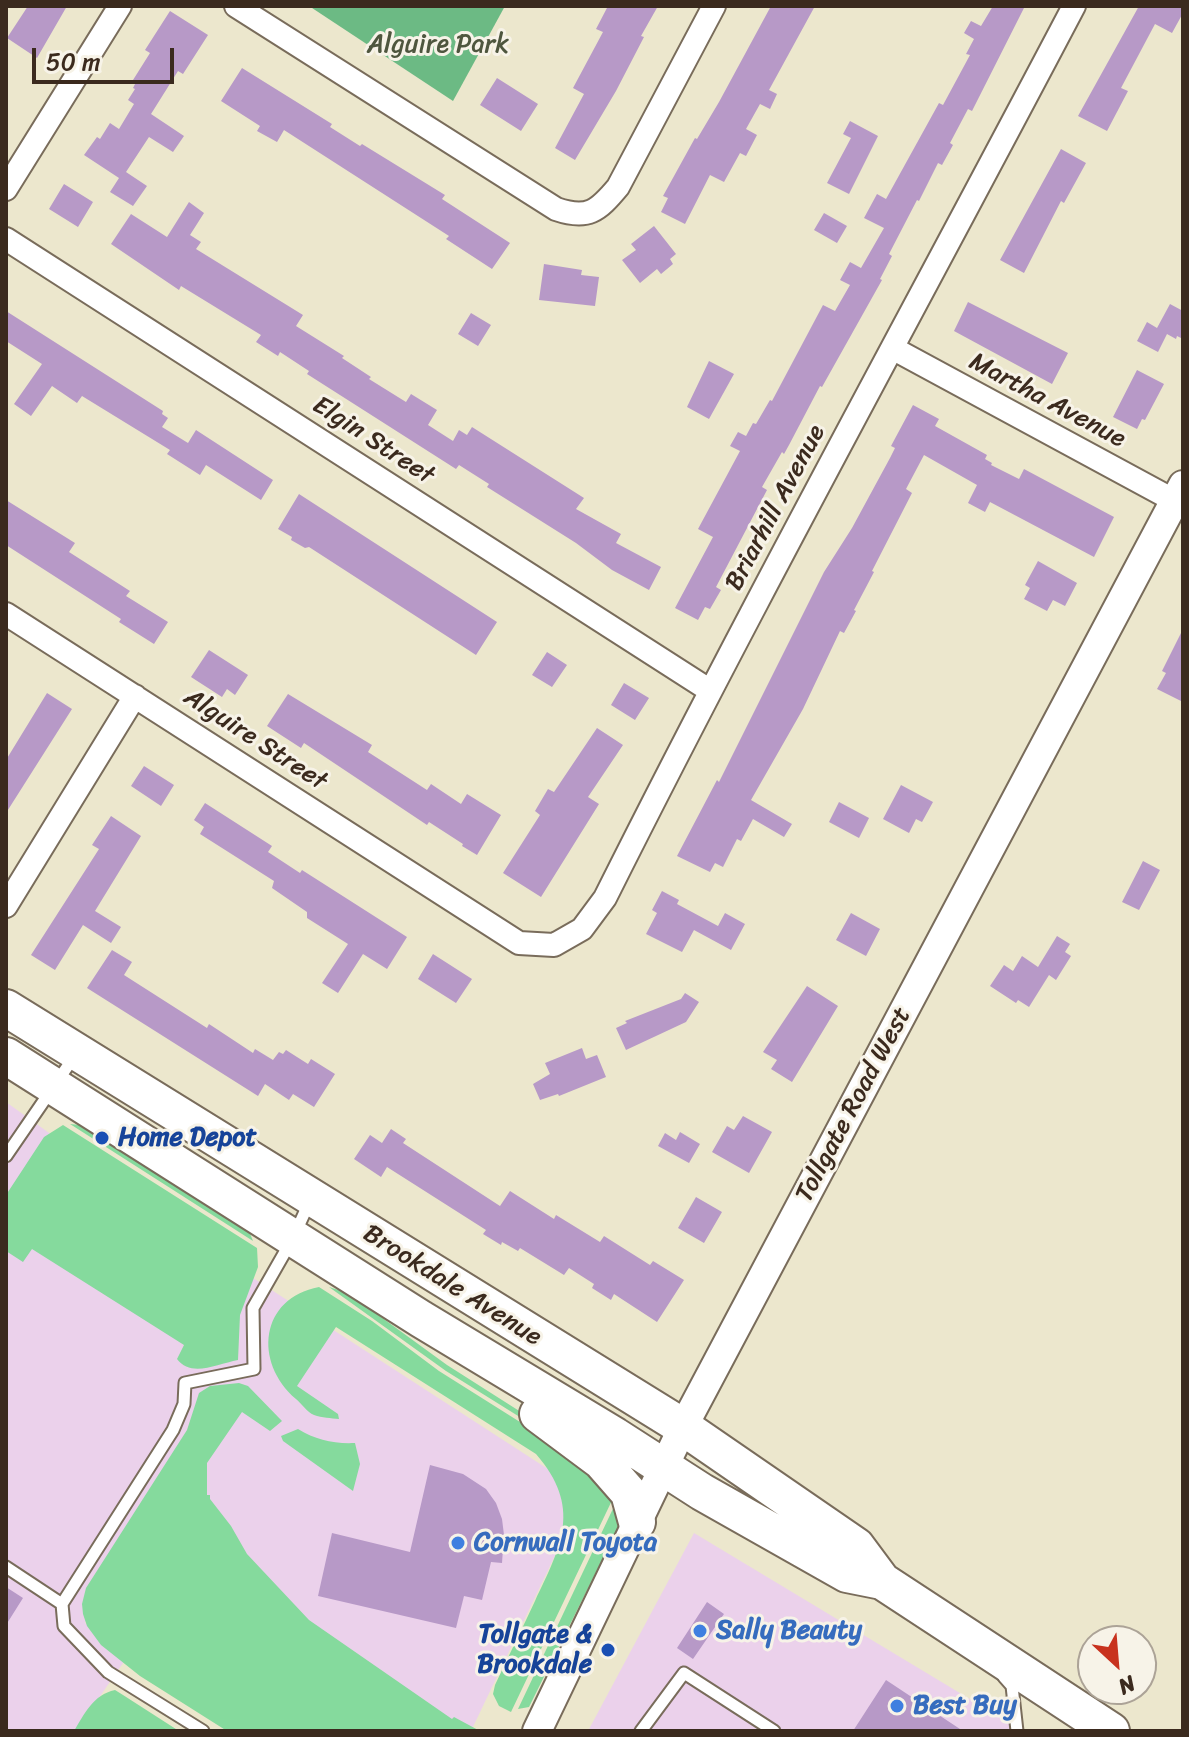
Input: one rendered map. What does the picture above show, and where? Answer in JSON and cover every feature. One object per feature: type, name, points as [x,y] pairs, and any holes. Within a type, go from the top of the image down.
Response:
[{"type":"main road","name":"Brookdale Avenue","points":[[6,1008],[683,1427],[856,1546],[882,1581],[1111,1731]]},
{"type":"main road","name":"Brookdale Avenue","points":[[6,1056],[421,1319],[702,1492],[847,1574],[882,1581]]},
{"type":"main road","points":[[421,1319],[448,1359],[549,1421],[601,1461],[629,1493],[637,1522]]},
{"type":"street","points":[[6,189],[120,6]]},
{"type":"street","points":[[236,6],[556,209],[583,214],[601,208],[618,187],[714,6]]},
{"type":"street","name":"Briarhill Avenue","points":[[473,914],[519,943],[554,945],[582,929],[605,898],[709,690],[894,349],[1074,6]]},
{"type":"street","name":"Elgin Street","points":[[6,239],[709,690]]},
{"type":"street","name":"Martha Avenue","points":[[894,349],[1179,493]]},
{"type":"street","name":"Tollgate Road West","points":[[537,1731],[683,1427],[1179,493]]},
{"type":"street","name":"Alguire Street","points":[[6,614],[473,914]]},
{"type":"street","points":[[6,906],[135,696]]},
{"type":"lane","points":[[6,1156],[77,1052]]},
{"type":"lane","points":[[203,1731],[108,1672],[64,1626],[62,1604],[173,1430],[184,1404],[185,1383],[254,1369],[253,1308],[293,1238],[311,1199]]},
{"type":"lane","points":[[6,1567],[62,1604]]},
{"type":"lane","points":[[976,1642],[1012,1686],[1017,1731]]},
{"type":"lane","points":[[641,1731],[684,1673],[774,1731]]},
{"type":"shaded area","points":[[6,1102],[233,1265],[585,1493],[471,1731],[129,1535],[85,1623],[132,1650],[76,1731],[6,1731]]},
{"type":"shaded area","points":[[694,1533],[1023,1731],[588,1731]]},
{"type":"green space","name":"Alguire Park","points":[[309,6],[505,6],[453,101]]},
{"type":"green space","points":[[70,1124],[80,1125],[249,1231],[253,1241]]},
{"type":"green space","points":[[63,1125],[257,1248],[258,1267],[240,1315],[238,1360],[205,1368],[189,1368],[177,1359],[184,1345],[32,1249],[23,1262],[6,1251],[6,1195],[44,1137]]},
{"type":"green space","points":[[319,1287],[372,1321],[439,1371],[520,1422],[616,1492],[511,1712],[499,1706],[493,1694],[559,1544],[563,1509],[559,1491],[536,1454],[336,1327],[297,1386],[338,1414],[339,1419],[309,1412],[282,1384],[273,1367],[269,1333],[274,1318],[284,1304],[299,1293]]},
{"type":"green space","points":[[329,1287],[348,1293],[447,1365],[546,1428],[539,1429],[446,1371]]},
{"type":"green space","points":[[239,1383],[248,1386],[282,1421],[270,1431],[242,1412],[207,1463],[207,1495],[210,1495],[247,1554],[309,1620],[452,1719],[454,1717],[480,1731],[227,1731],[140,1676],[101,1645],[87,1626],[82,1604],[86,1588],[187,1430],[199,1393],[210,1386]]},
{"type":"green space","points":[[298,1429],[325,1440],[355,1443],[360,1464],[353,1491],[283,1441],[281,1436]]},
{"type":"green space","points":[[619,1496],[620,1524],[611,1555],[604,1556],[529,1707],[518,1709]]},
{"type":"green space","points":[[115,1690],[179,1731],[74,1731],[95,1700]]},
{"type":"building","points":[[28,6],[67,6],[37,58],[7,38]]},
{"type":"building","points":[[608,6],[658,6],[616,91],[575,160],[555,148],[584,94],[573,88],[603,32],[596,29]]},
{"type":"building","points":[[771,6],[815,6],[769,90],[777,94],[770,109],[760,104],[746,129],[757,135],[746,156],[740,153],[724,182],[710,175],[685,224],[661,212],[668,198],[663,196]]},
{"type":"building","points":[[993,6],[1025,6],[972,111],[968,109],[950,143],[953,145],[942,165],[938,163],[917,200],[889,254],[892,256],[882,280],[784,454],[782,452],[762,487],[767,490],[716,587],[721,590],[710,609],[705,607],[698,620],[675,608],[713,537],[698,529],[740,451],[730,446],[738,432],[746,436],[772,401],[823,305],[835,311],[850,285],[840,280],[850,262],[861,268],[884,228],[864,218],[877,194],[886,199],[939,103],[943,105],[970,55],[966,54],[974,39],[964,33],[971,21],[981,26]]},
{"type":"building","points":[[1139,6],[1183,6],[1183,13],[1172,33],[1155,24],[1121,88],[1128,91],[1107,131],[1078,116]]},
{"type":"building","points":[[170,11],[208,35],[183,74],[178,71],[151,114],[184,136],[173,152],[149,137],[126,172],[147,186],[133,206],[110,192],[119,178],[84,155],[110,123],[119,129],[134,104],[128,100],[135,89],[136,82],[133,80],[150,53],[145,50]]},
{"type":"building","points":[[242,68],[332,124],[330,127],[360,146],[362,144],[445,195],[442,199],[510,243],[492,269],[446,239],[449,236],[284,130],[277,142],[257,131],[260,126],[221,101]]},
{"type":"building","points":[[497,78],[538,104],[521,131],[480,105]]},
{"type":"building","points":[[850,121],[878,136],[849,194],[827,183],[851,138],[843,134]]},
{"type":"building","points":[[1061,149],[1086,163],[1064,203],[1061,201],[1024,273],[1000,260]]},
{"type":"building","points":[[64,184],[93,202],[78,227],[49,209]]},
{"type":"building","points":[[189,202],[204,213],[190,235],[201,242],[196,249],[303,315],[296,326],[344,356],[342,358],[371,377],[369,379],[406,402],[411,394],[437,410],[428,425],[453,441],[459,430],[467,435],[472,427],[584,498],[576,509],[621,534],[616,543],[661,567],[649,590],[612,570],[459,465],[456,469],[307,374],[309,371],[280,352],[278,356],[256,342],[261,335],[181,286],[179,290],[111,244],[131,214],[167,237]]},
{"type":"building","points":[[824,213],[847,226],[837,243],[814,230]]},
{"type":"building","points":[[654,226],[676,254],[670,259],[673,264],[661,274],[657,269],[640,283],[622,260],[636,250],[631,244]]},
{"type":"building","points":[[544,264],[582,270],[581,275],[599,277],[595,306],[539,300]]},
{"type":"building","points":[[968,302],[1068,353],[1052,384],[954,331]]},
{"type":"building","points":[[1170,304],[1183,311],[1183,339],[1167,334],[1158,352],[1137,341],[1147,322],[1157,328]]},
{"type":"building","points":[[6,311],[163,411],[162,414],[168,418],[162,427],[188,443],[196,430],[273,480],[261,500],[206,465],[200,475],[167,454],[170,450],[82,396],[77,403],[52,386],[31,416],[14,404],[42,364],[6,341]]},
{"type":"building","points":[[471,313],[491,325],[478,346],[458,334]]},
{"type":"building","points":[[709,361],[734,374],[709,419],[687,407]]},
{"type":"building","points":[[1137,370],[1164,384],[1137,429],[1113,417]]},
{"type":"building","points":[[913,405],[939,419],[935,426],[987,455],[985,459],[991,465],[1019,479],[1024,469],[1114,517],[1094,557],[990,502],[985,512],[968,503],[977,485],[924,455],[906,489],[912,493],[872,571],[856,611],[844,633],[840,631],[803,709],[751,800],[792,824],[784,837],[753,819],[741,841],[737,839],[723,867],[715,863],[710,872],[677,856],[717,780],[719,782],[824,572],[890,458],[895,448],[891,446]]},
{"type":"building","points":[[299,494],[497,622],[476,655],[278,529]]},
{"type":"building","points":[[6,500],[75,543],[69,552],[130,591],[126,596],[168,622],[154,644],[119,622],[121,619],[6,545]]},
{"type":"building","points":[[1038,561],[1077,583],[1065,606],[1053,600],[1047,611],[1024,599],[1030,588],[1025,585]]},
{"type":"building","points":[[1183,629],[1183,702],[1157,689],[1166,673],[1162,671]]},
{"type":"building","points":[[209,650],[248,675],[235,695],[227,689],[222,697],[191,677]]},
{"type":"building","points":[[547,652],[567,665],[552,687],[532,675]]},
{"type":"building","points":[[624,683],[649,698],[635,720],[611,705]]},
{"type":"building","points":[[47,693],[72,709],[6,813],[6,760]]},
{"type":"building","points":[[288,694],[372,745],[368,752],[427,790],[431,784],[461,804],[467,794],[501,815],[477,855],[304,743],[301,748],[267,726]]},
{"type":"building","points":[[597,728],[623,745],[588,797],[599,804],[541,897],[503,873],[540,815],[535,811],[548,789],[554,792]]},
{"type":"building","points":[[144,766],[174,785],[161,806],[131,786]]},
{"type":"building","points":[[901,785],[933,802],[922,822],[916,819],[909,833],[883,819]]},
{"type":"building","points":[[839,802],[869,818],[859,838],[829,822]]},
{"type":"building","points":[[205,803],[272,846],[268,852],[407,937],[387,969],[363,954],[338,993],[322,983],[348,944],[307,918],[307,912],[272,888],[274,881],[200,834],[204,827],[194,820]]},
{"type":"building","points":[[111,816],[141,836],[95,911],[121,927],[111,943],[83,925],[55,970],[31,955],[99,849],[92,845]]},
{"type":"building","points":[[1143,861],[1160,870],[1139,910],[1122,902]]},
{"type":"building","points":[[662,891],[679,900],[677,904],[718,926],[725,913],[745,924],[731,950],[694,930],[682,952],[646,934],[657,913],[652,910]]},
{"type":"building","points":[[851,913],[880,929],[866,956],[836,940]]},
{"type":"building","points":[[1057,936],[1070,944],[1065,952],[1071,956],[1056,980],[1049,975],[1029,1007],[1018,1000],[1016,1003],[990,986],[1004,965],[1013,971],[1022,956],[1038,967]]},
{"type":"building","points":[[112,950],[132,962],[124,975],[207,1028],[209,1024],[253,1053],[255,1049],[273,1060],[279,1052],[283,1054],[286,1050],[308,1064],[311,1059],[335,1074],[314,1107],[293,1094],[289,1100],[265,1084],[258,1096],[87,988]]},
{"type":"building","points":[[433,954],[472,979],[456,1003],[418,979]]},
{"type":"building","points":[[807,986],[838,1006],[792,1082],[771,1069],[777,1060],[763,1052]]},
{"type":"building","points":[[685,993],[699,1002],[686,1022],[626,1050],[616,1028],[627,1023],[625,1021],[681,999]]},
{"type":"building","points":[[582,1048],[586,1059],[597,1055],[606,1077],[559,1096],[540,1100],[533,1084],[550,1074],[545,1063]]},
{"type":"building","points":[[743,1116],[772,1132],[749,1173],[712,1152],[727,1126],[734,1130]]},
{"type":"building","points":[[391,1129],[406,1139],[403,1143],[500,1206],[510,1191],[554,1219],[556,1215],[600,1242],[604,1236],[650,1265],[653,1261],[684,1280],[657,1322],[614,1294],[611,1300],[592,1288],[594,1284],[569,1268],[564,1275],[520,1248],[518,1251],[502,1242],[501,1245],[483,1234],[486,1230],[387,1167],[381,1177],[354,1159],[370,1135],[382,1143]]},
{"type":"building","points":[[680,1132],[700,1144],[689,1163],[658,1146],[665,1133],[676,1140]]},
{"type":"building","points":[[696,1197],[722,1212],[704,1243],[678,1228]]},
{"type":"building","name":"Cornwall Toyota","points":[[430,1465],[463,1474],[486,1489],[496,1503],[504,1535],[502,1563],[491,1562],[482,1600],[464,1596],[456,1628],[318,1596],[332,1533],[410,1552]]},
{"type":"building","points":[[6,1587],[23,1598],[6,1625]]},
{"type":"building","name":"Sally Beauty","points":[[707,1602],[724,1614],[693,1659],[677,1648]]},
{"type":"building","name":"Best Buy","points":[[886,1680],[963,1731],[853,1731]]},
{"type":"place","name":"Home Depot","points":[[102,1138]]},
{"type":"place","name":"Cornwall Toyota","points":[[458,1543]]},
{"type":"place","name":"Sally Beauty","points":[[700,1631]]},
{"type":"place","name":"Tollgate & Brookdale","points":[[608,1650]]},
{"type":"place","name":"Best Buy","points":[[897,1706]]}]
